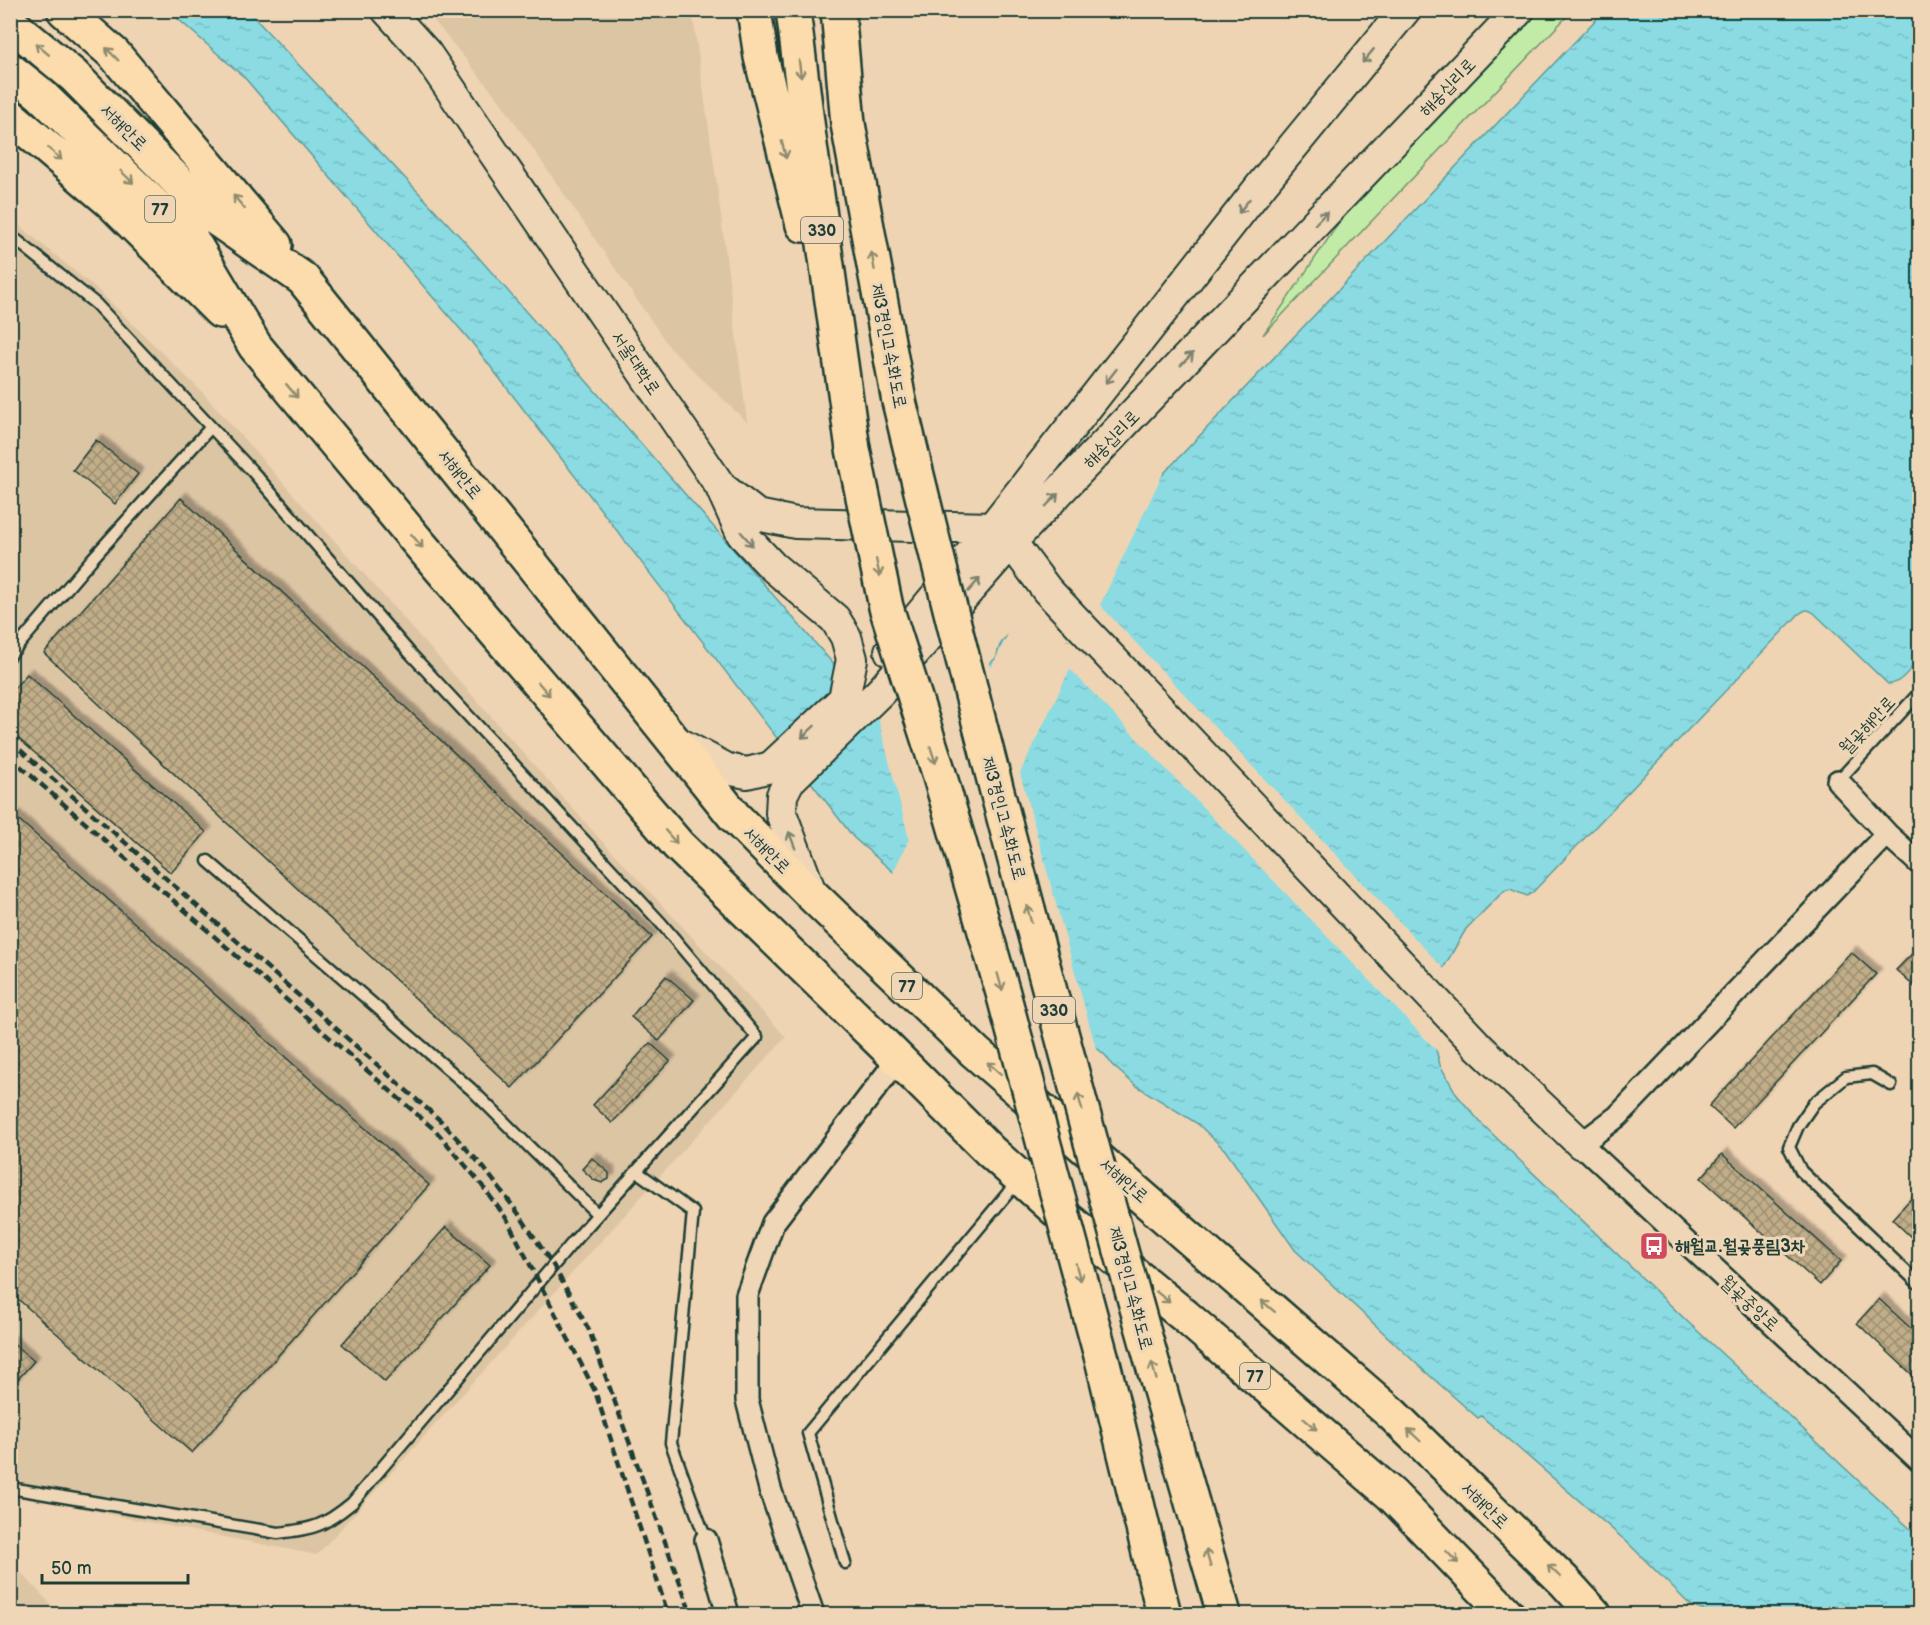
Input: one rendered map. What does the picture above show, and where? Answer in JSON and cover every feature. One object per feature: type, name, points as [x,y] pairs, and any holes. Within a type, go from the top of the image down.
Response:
[{"type":"main road","points":[[64,10],[114,54],[303,279]]},
{"type":"main road","name":"서울대학로","points":[[387,10],[426,53],[721,487],[757,515],[796,523],[1002,535]]},
{"type":"main road","points":[[754,10],[761,57],[845,396]]},
{"type":"main road","name":"330","points":[[793,10],[853,449],[886,607],[938,770],[1003,993],[1103,1364],[1161,1604]]},
{"type":"main road","name":"제3경인고속화도로","points":[[838,10],[848,124],[899,401],[943,585],[1047,984],[1224,1614]]},
{"type":"main road","name":"해송십리로","points":[[812,895],[781,813],[782,795],[789,781],[880,692],[1002,535],[1263,183],[1405,10]]},
{"type":"main road","name":"해송십리로","points":[[673,740],[727,769],[747,774],[771,767],[867,678],[1002,535],[1519,10]]},
{"type":"main road","name":"서해안로","points":[[10,23],[74,76],[212,216],[303,279],[734,816],[812,895],[975,1052],[1392,1414],[1556,1573],[1594,1614]]},
{"type":"main road","name":"서해안로","points":[[10,70],[39,93],[193,242],[255,346],[417,541],[678,845],[990,1151],[1392,1495],[1507,1614]]},
{"type":"main road","points":[[10,116],[111,202],[255,346]]},
{"type":"main road","points":[[721,487],[742,534],[772,566],[835,619],[846,637],[852,659],[844,699]]},
{"type":"main road","points":[[1002,535],[1047,591],[1479,1047],[1581,1144]]},
{"type":"street","points":[[1838,781],[1887,834],[1920,864]]},
{"type":"street","points":[[1581,1144],[1618,1116],[1887,834]]},
{"type":"street","points":[[813,1614],[770,1489],[747,1400],[747,1295],[772,1223],[898,1059]]},
{"type":"street","name":"월곶중앙로","points":[[1581,1144],[1920,1461]]},
{"type":"street","points":[[706,1540],[728,1614]]},
{"type":"lane","points":[[10,235],[96,304],[253,472],[408,652],[661,923],[757,1037],[597,1214],[352,1503],[331,1520],[310,1529],[278,1533],[10,1488]]},
{"type":"lane","points":[[10,655],[92,559],[211,428]]},
{"type":"lane","name":"월곶해안로","points":[[1838,781],[1920,693]]},
{"type":"lane","points":[[208,861],[471,1089],[597,1214]]},
{"type":"lane","points":[[1891,1084],[1872,1074],[1846,1077],[1815,1103],[1798,1126],[1789,1146],[1801,1171],[1920,1285]]},
{"type":"lane","points":[[636,1171],[693,1212],[671,1443],[706,1540]]},
{"type":"lane","points":[[845,1563],[808,1433],[1020,1178]]},
{"type":"shaded area","points":[[426,11],[692,11],[747,422],[670,348],[500,101]]},
{"type":"shaded area","points":[[10,218],[99,291],[203,393],[599,838],[786,1037],[317,1555],[122,1517],[11,1492]]},
{"type":"shaded area","points":[[11,1562],[44,1597],[59,1614],[11,1614]]},
{"type":"green space","points":[[1535,11],[1572,11],[1263,335],[1349,208]]},
{"type":"water","points":[[169,11],[248,11],[466,243],[904,745],[997,657],[1001,644],[1012,632],[1016,630],[1061,642],[1077,640],[1107,533],[1604,11],[1919,11],[1919,659],[1901,679],[1888,684],[1814,613],[1807,610],[1800,613],[1533,892],[1527,896],[1510,889],[1504,891],[1466,929],[1441,972],[1432,1034],[1440,1065],[1457,1095],[1481,1123],[1689,1323],[1919,1537],[1919,1614],[1715,1614],[1696,1608],[1689,1604],[1627,1542],[1481,1416],[1478,1418],[1420,1367],[1295,1250],[1225,1150],[1198,1124],[1135,1085],[1112,1065],[1106,1056],[854,838],[473,344],[244,77]]},
{"type":"pier","points":[[1167,465],[1100,605],[1445,970],[1435,1008],[1435,1033],[1440,1054],[1070,669],[1020,773],[1097,1052],[892,875],[909,839],[875,706],[905,741],[989,661],[991,668],[1010,630],[1024,624],[1045,621],[1052,625],[1063,640],[1076,638],[1092,623],[1072,584],[1070,570],[1075,560]]},
{"type":"building","points":[[96,440],[138,474],[115,504],[73,470]]},
{"type":"building","points":[[181,498],[652,937],[512,1088],[44,653]]},
{"type":"building","points":[[27,674],[206,832],[171,873],[10,731],[10,693]]},
{"type":"building","points":[[10,812],[429,1185],[192,1453],[10,1292]]},
{"type":"building","points":[[1920,946],[1920,992],[1896,970]]},
{"type":"building","points":[[1851,952],[1876,974],[1733,1128],[1709,1106]]},
{"type":"building","points":[[666,976],[694,1000],[659,1041],[631,1017]]},
{"type":"building","points":[[650,1043],[670,1061],[612,1123],[593,1105]]},
{"type":"building","points":[[1722,1154],[1841,1261],[1820,1285],[1701,1178]]},
{"type":"building","points":[[592,1158],[609,1173],[609,1179],[602,1183],[594,1180],[582,1169]]},
{"type":"building","points":[[1920,1189],[1920,1232],[1913,1239],[1892,1219]]},
{"type":"building","points":[[446,1227],[490,1265],[385,1382],[342,1344]]},
{"type":"building","points":[[1879,1299],[1920,1337],[1920,1382],[1857,1323]]},
{"type":"building","points":[[10,1341],[34,1361],[10,1388]]},
{"type":"railway","points":[[10,741],[441,1121],[484,1168],[553,1265],[589,1330],[691,1614]]},
{"type":"railway","points":[[10,757],[436,1131],[478,1180],[506,1218],[595,1391],[668,1614]]},
{"type":"place","name":"해월교.월곶풍림3차","points":[[1654,1246]]}]
